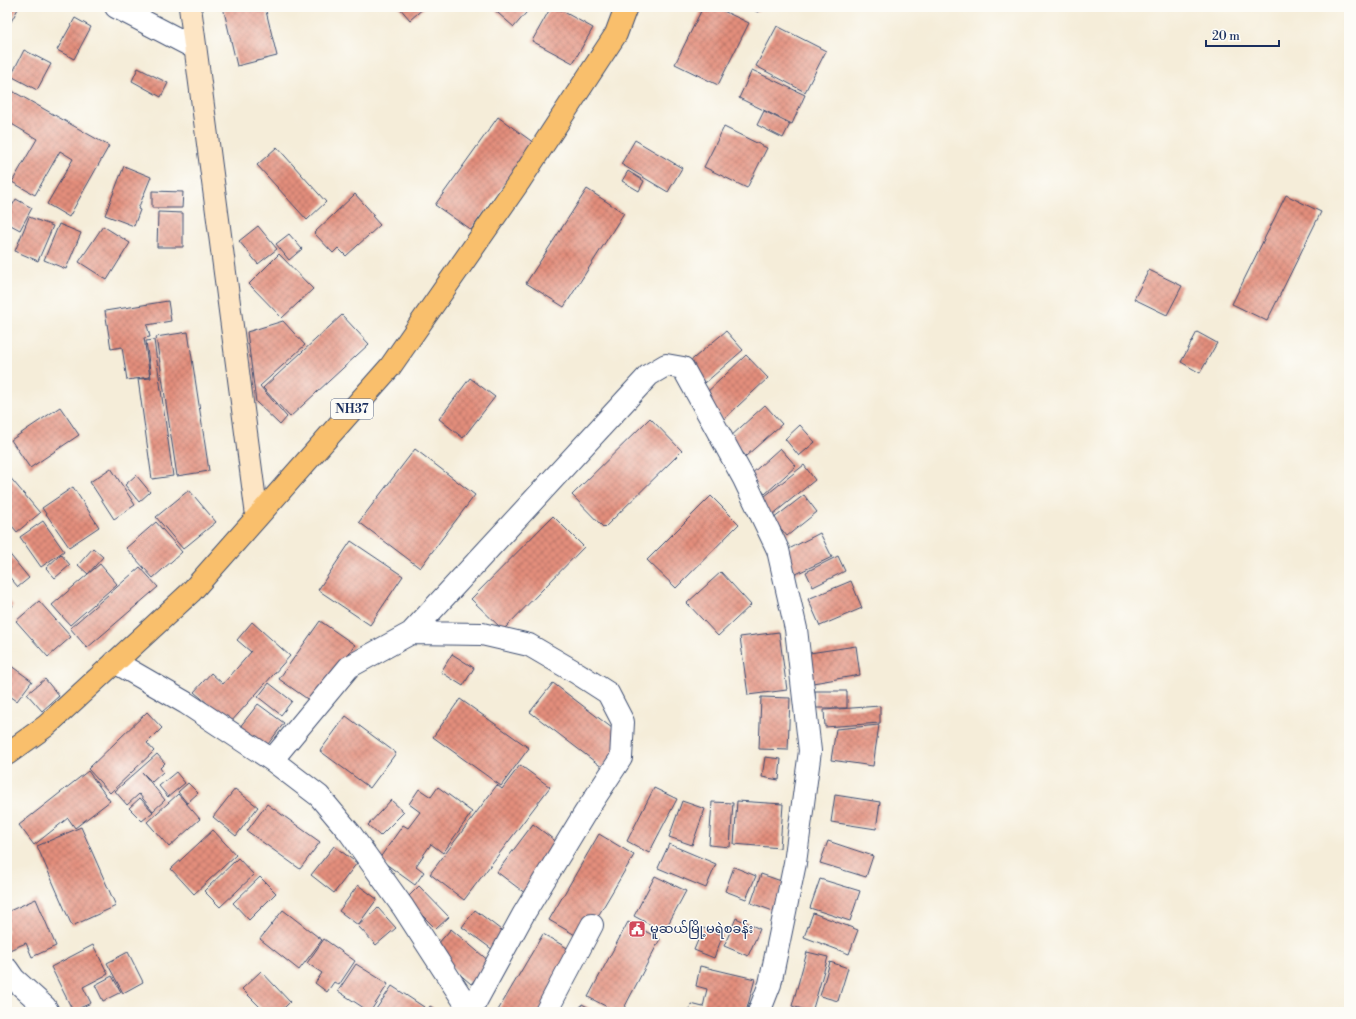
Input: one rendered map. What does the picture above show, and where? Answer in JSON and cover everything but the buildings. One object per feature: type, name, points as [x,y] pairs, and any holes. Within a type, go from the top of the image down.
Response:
[{"type":"highway","name":"NH37","points":[[7,754],[46,726],[191,592],[390,366],[514,189],[557,124],[616,34],[626,7]]},
{"type":"street","points":[[116,7],[195,48]]},
{"type":"street","points":[[190,7],[258,516]]},
{"type":"street","points":[[272,760],[349,667],[411,633],[649,375],[666,365],[683,368],[744,479],[778,550],[796,629],[810,751],[795,863],[770,984],[759,1012]]},
{"type":"street","points":[[115,662],[186,703],[272,760],[319,796],[350,833],[403,907],[470,1012],[523,915],[585,813],[621,758],[623,722],[608,693],[529,645],[482,634],[411,633]]},
{"type":"street","points":[[546,1012],[592,925]]},
{"type":"street","points":[[7,969],[14,979],[46,1007],[48,1012]]},
{"type":"place","name":"မူဆယ်မြို့မရဲစခန်း","points":[[637,929]]}]
